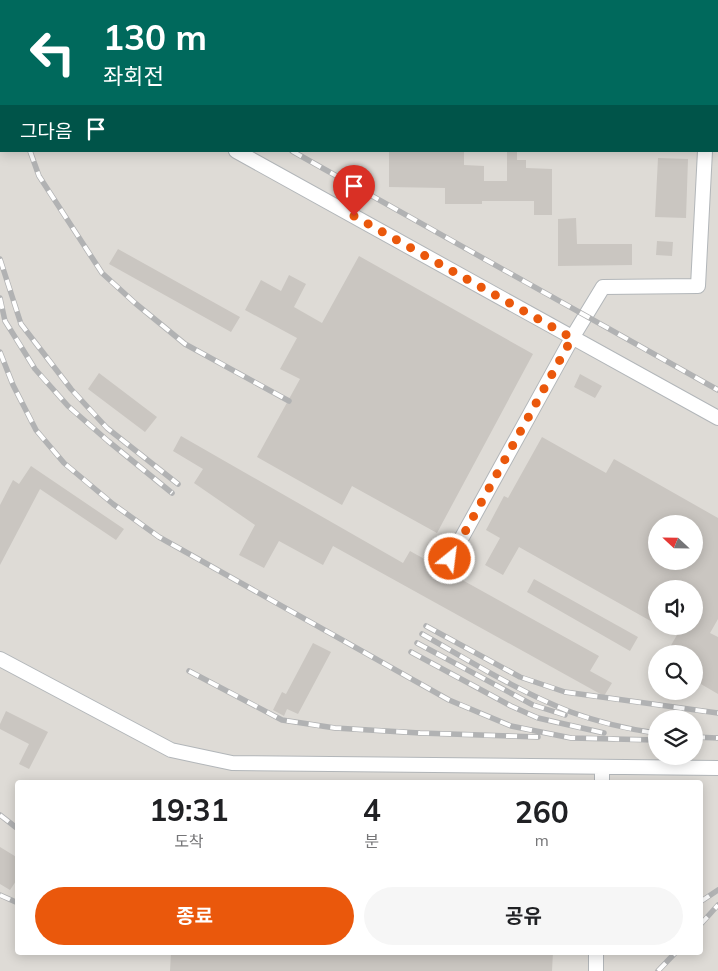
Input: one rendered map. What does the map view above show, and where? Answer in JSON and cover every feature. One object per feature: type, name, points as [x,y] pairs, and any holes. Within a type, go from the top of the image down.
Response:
[{"type":"lane","points":[[238,152],[718,418]]},
{"type":"lane","points":[[450,559],[572,338],[603,287],[698,286],[705,152]]},
{"type":"lane","points":[[0,659],[171,750],[232,763],[718,768]]},
{"type":"lane","points":[[602,767],[602,780]]},
{"type":"lane","points":[[596,955],[596,971]]},
{"type":"shaded area","points":[[0,152],[718,152],[718,971],[0,971]]},
{"type":"building","points":[[389,152],[464,152],[464,165],[484,166],[484,181],[507,181],[507,152],[517,152],[517,160],[526,160],[526,168],[552,169],[552,215],[534,215],[534,201],[482,201],[482,204],[445,204],[445,188],[389,187]]},
{"type":"building","points":[[658,158],[688,159],[686,218],[655,217]]},
{"type":"building","points":[[576,218],[577,244],[632,244],[632,265],[558,266],[558,219]]},
{"type":"building","points":[[657,241],[673,242],[672,256],[656,255]]},
{"type":"building","points":[[118,249],[240,317],[231,332],[109,264]]},
{"type":"building","points":[[359,256],[533,354],[437,533],[352,486],[342,505],[257,457],[300,379],[280,369],[297,338],[245,310],[261,280],[281,291],[289,275],[306,284],[294,307],[322,323]]},
{"type":"building","points":[[99,373],[157,417],[145,432],[88,389]]},
{"type":"building","points":[[580,374],[602,386],[595,398],[574,387]]},
{"type":"building","points":[[181,436],[403,563],[410,551],[599,656],[590,671],[612,683],[604,696],[333,546],[323,565],[279,541],[264,568],[239,555],[255,525],[194,483],[203,469],[173,451]]},
{"type":"building","points":[[542,437],[606,473],[614,459],[718,518],[718,619],[710,633],[718,637],[718,694],[703,685],[703,645],[671,645],[677,635],[703,635],[703,580],[648,580],[648,620],[519,547],[503,575],[485,565],[500,538],[486,530],[504,496],[508,498]]},
{"type":"building","points":[[31,466],[124,529],[116,540],[40,489],[0,565],[0,505],[13,480],[19,484]]},
{"type":"building","points":[[534,579],[638,637],[630,651],[527,592]]},
{"type":"building","points":[[313,643],[331,652],[298,714],[287,709],[284,716],[273,710],[282,692],[286,694]]},
{"type":"building","points":[[6,711],[48,732],[29,769],[19,764],[29,744],[0,729],[0,724]]},
{"type":"building","points":[[0,847],[15,856],[15,882],[10,890],[0,884]]},
{"type":"building","points":[[171,955],[553,955],[552,971],[170,971]]},
{"type":"railway","points":[[30,152],[39,176],[102,273],[185,344],[289,401]]},
{"type":"railway","points":[[294,152],[718,390]]},
{"type":"railway","points":[[0,259],[21,324],[71,389],[107,428],[178,484]]},
{"type":"railway","points":[[0,298],[5,321],[35,369],[68,406],[172,493]]},
{"type":"railway","points":[[0,352],[13,385],[36,430],[64,463],[113,504],[159,537],[449,700],[511,726],[571,738],[648,740]]},
{"type":"railway","points":[[426,626],[520,677],[565,692],[718,713]]},
{"type":"railway","points":[[422,634],[495,676],[552,704],[602,722],[648,732]]},
{"type":"railway","points":[[417,643],[533,705],[565,715]]},
{"type":"railway","points":[[411,652],[511,706],[538,718],[604,733]]},
{"type":"railway","points":[[189,671],[282,720],[335,728],[538,737]]},
{"type":"railway","points":[[703,737],[718,738]]},
{"type":"railway","points":[[0,815],[15,827]]},
{"type":"railway","points":[[703,900],[718,890]]},
{"type":"railway","points":[[0,895],[15,902]]},
{"type":"railway","points":[[703,922],[718,905]]},
{"type":"railway","points":[[658,971],[673,955]]},
{"type":"route","points":[[354,216],[572,338],[450,559]]}]
